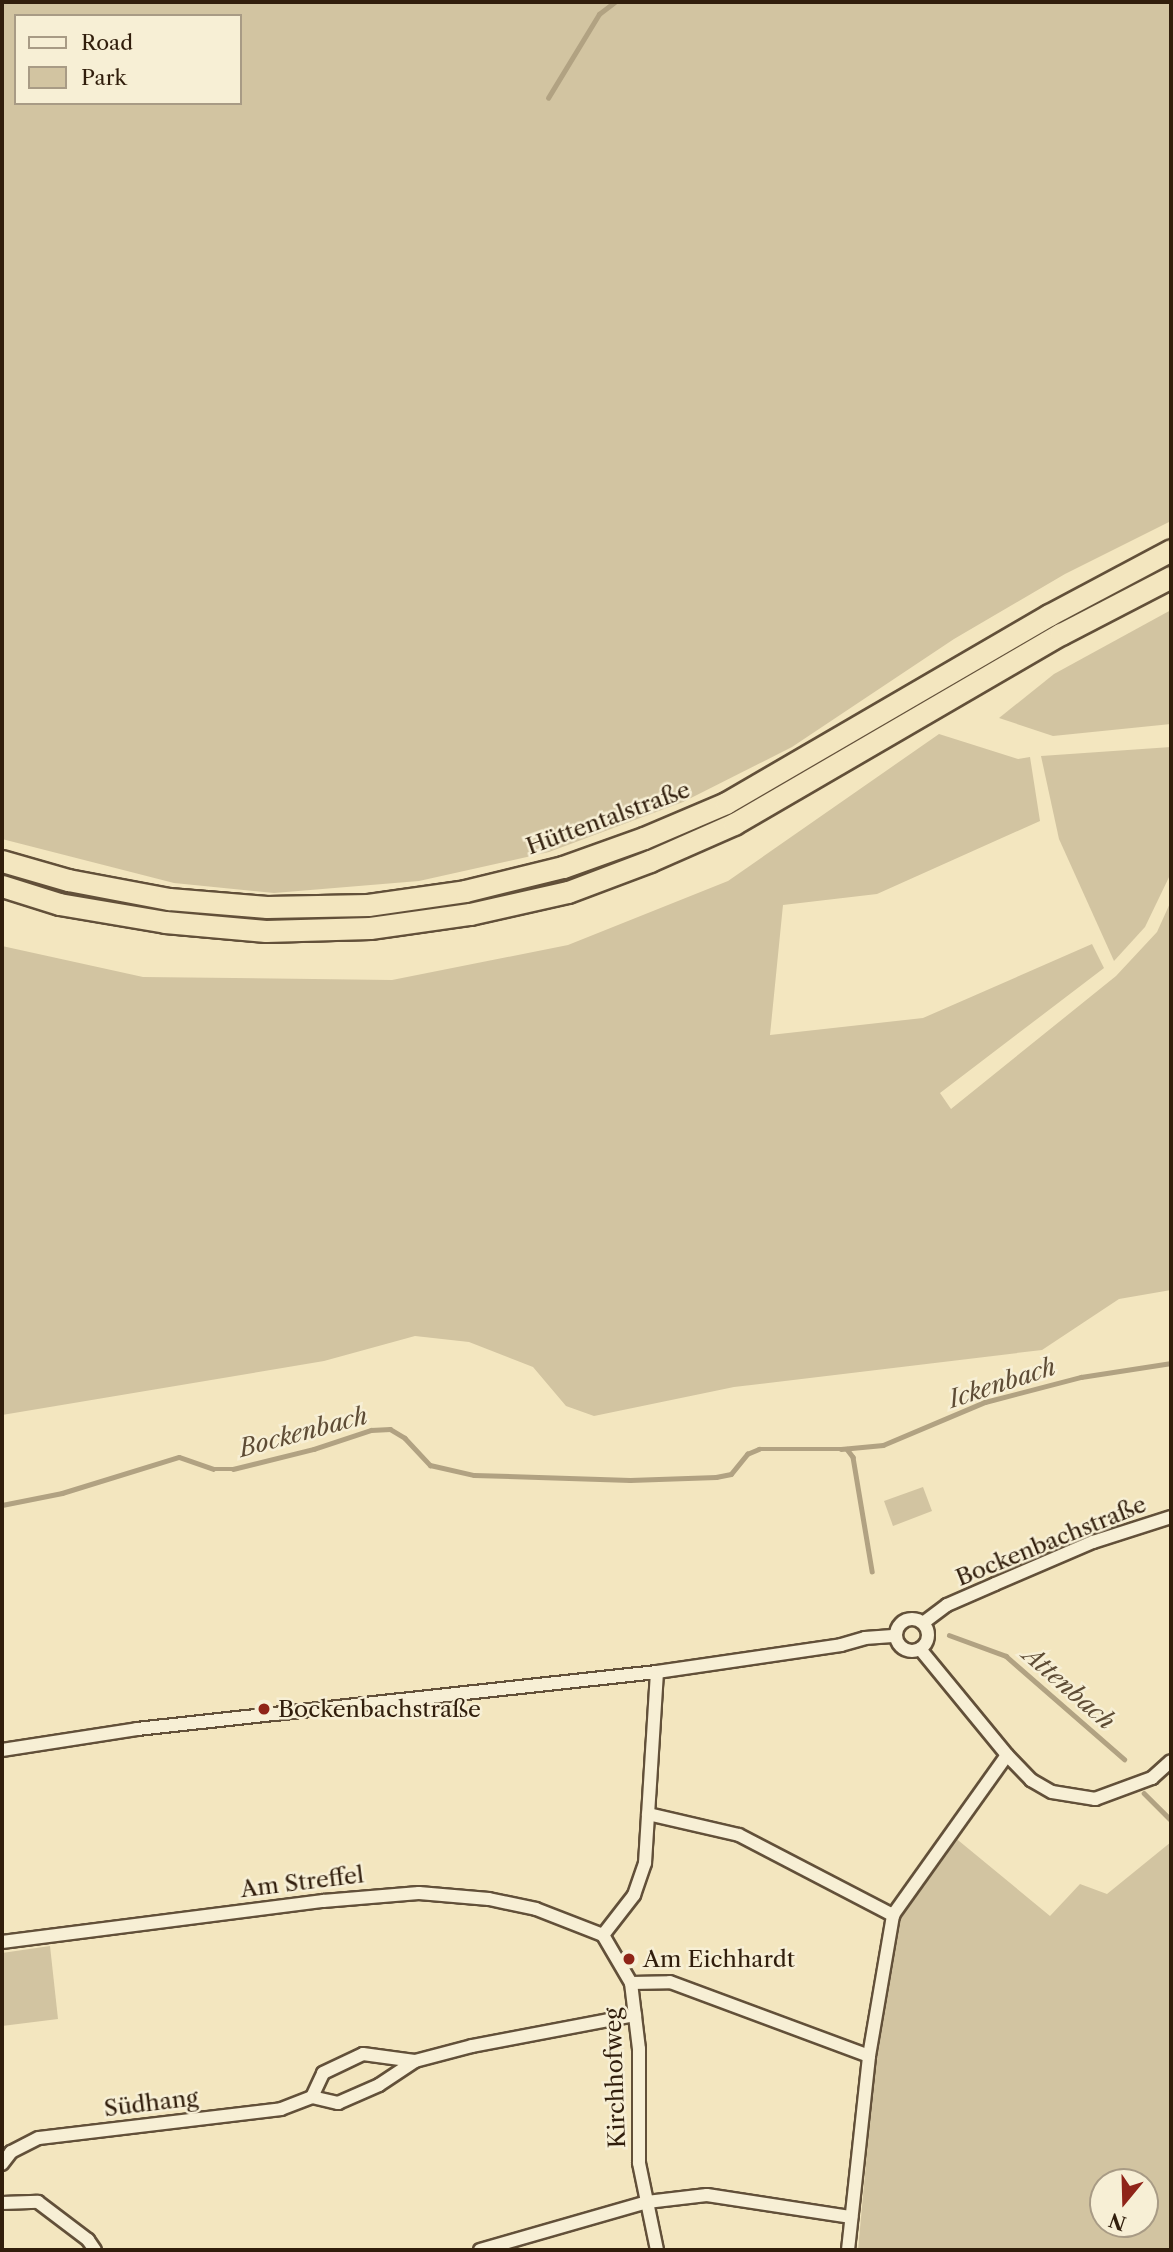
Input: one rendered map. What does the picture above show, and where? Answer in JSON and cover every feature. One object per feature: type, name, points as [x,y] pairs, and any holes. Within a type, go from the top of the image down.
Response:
[{"type":"highway","name":"Hüttentalstraße","points":[[2,862],[68,880],[169,900],[267,907],[368,905],[465,891],[563,867],[644,838],[726,803],[1049,615],[1171,550]]},
{"type":"highway","points":[[2,886],[60,904],[165,922],[266,931],[383,926],[470,914],[568,892],[650,861],[734,824],[1061,634],[1171,577]]},
{"type":"street","name":"Bockenbachstraße","points":[[923,1623],[947,1605],[1093,1542],[1171,1517]]},
{"type":"street","points":[[896,1636],[903,1621],[913,1619],[923,1623],[928,1637],[920,1650]]},
{"type":"street","points":[[896,1636],[904,1649],[920,1650],[1007,1755],[1031,1780],[1052,1792],[1095,1799],[1152,1778],[1171,1761]]},
{"type":"street","points":[[2,1750],[137,1729],[657,1672],[841,1645],[865,1637],[896,1636]]},
{"type":"street","points":[[603,1935],[634,1895],[641,1880],[657,1672]]},
{"type":"street","points":[[848,2250],[869,2056],[893,1914],[1007,1755]]},
{"type":"street","points":[[648,1814],[739,1835],[893,1914]]},
{"type":"street","name":"Am Streffel","points":[[2,1942],[351,1897],[419,1893],[489,1899],[536,1909],[603,1935]]},
{"type":"street","name":"Kirchhofweg","points":[[603,1935],[631,1983],[639,2049],[639,2164],[657,2250]]},
{"type":"street","points":[[631,1983],[670,1982],[869,2056]]},
{"type":"street","name":"Südhang","points":[[2,2164],[11,2152],[39,2137],[281,2109],[312,2098],[338,2104],[379,2085],[415,2061],[472,2046],[635,2015]]},
{"type":"street","name":"Südhang","points":[[312,2098],[323,2073],[363,2054],[415,2061]]},
{"type":"street","points":[[480,2250],[647,2202],[707,2195],[851,2217]]},
{"type":"street","points":[[2,2203],[38,2202],[88,2240],[95,2250]]},
{"type":"green space","points":[[2,2],[1171,2],[1171,521],[1065,574],[954,639],[792,747],[683,802],[549,852],[419,881],[274,893],[174,883],[2,839]]},
{"type":"green space","points":[[1171,610],[1171,724],[1053,736],[999,718],[1054,674]]},
{"type":"green space","points":[[939,734],[1018,759],[1030,757],[1040,821],[877,894],[783,905],[770,1035],[923,1018],[1092,944],[1104,968],[940,1093],[951,1109],[1116,976],[1157,932],[1171,901],[1171,1290],[1119,1299],[1042,1350],[734,1387],[594,1416],[566,1406],[533,1367],[469,1342],[415,1336],[324,1361],[2,1415],[2,946],[143,977],[392,980],[568,945],[728,881]]},
{"type":"green space","points":[[1171,747],[1171,873],[1145,927],[1114,961],[1059,839],[1041,756]]},
{"type":"green space","points":[[923,1487],[932,1511],[893,1526],[884,1501]]},
{"type":"green space","points":[[953,1836],[1050,1916],[1080,1884],[1107,1894],[1171,1842],[1171,2250],[858,2250],[876,2054],[900,1910]]},
{"type":"green space","points":[[50,1946],[58,2019],[2,2026],[2,1953]]},
{"type":"waterway","points":[[548,98],[599,14],[615,2]]},
{"type":"waterway","name":"Bockenbach","points":[[2,1505],[62,1493],[179,1457],[213,1469],[233,1469],[314,1449],[371,1430],[390,1429],[405,1438],[430,1465],[474,1475],[630,1480],[716,1477],[731,1474],[747,1454],[759,1449],[841,1449],[883,1445],[985,1402],[1081,1377],[1171,1363]]},
{"type":"waterway","name":"Attenbach","points":[[847,1449],[853,1457],[872,1571]]},
{"type":"waterway","name":"Attenbach","points":[[949,1635],[1006,1656],[1124,1759]]},
{"type":"waterway","name":"Attenbach","points":[[1144,1793],[1171,1820]]},
{"type":"place","name":"Bockenbachstraße","points":[[264,1709]]},
{"type":"place","name":"Am Eichhardt","points":[[629,1959]]},
{"type":"water label","name":"Ickenbach","points":[[1002,1383]]}]
